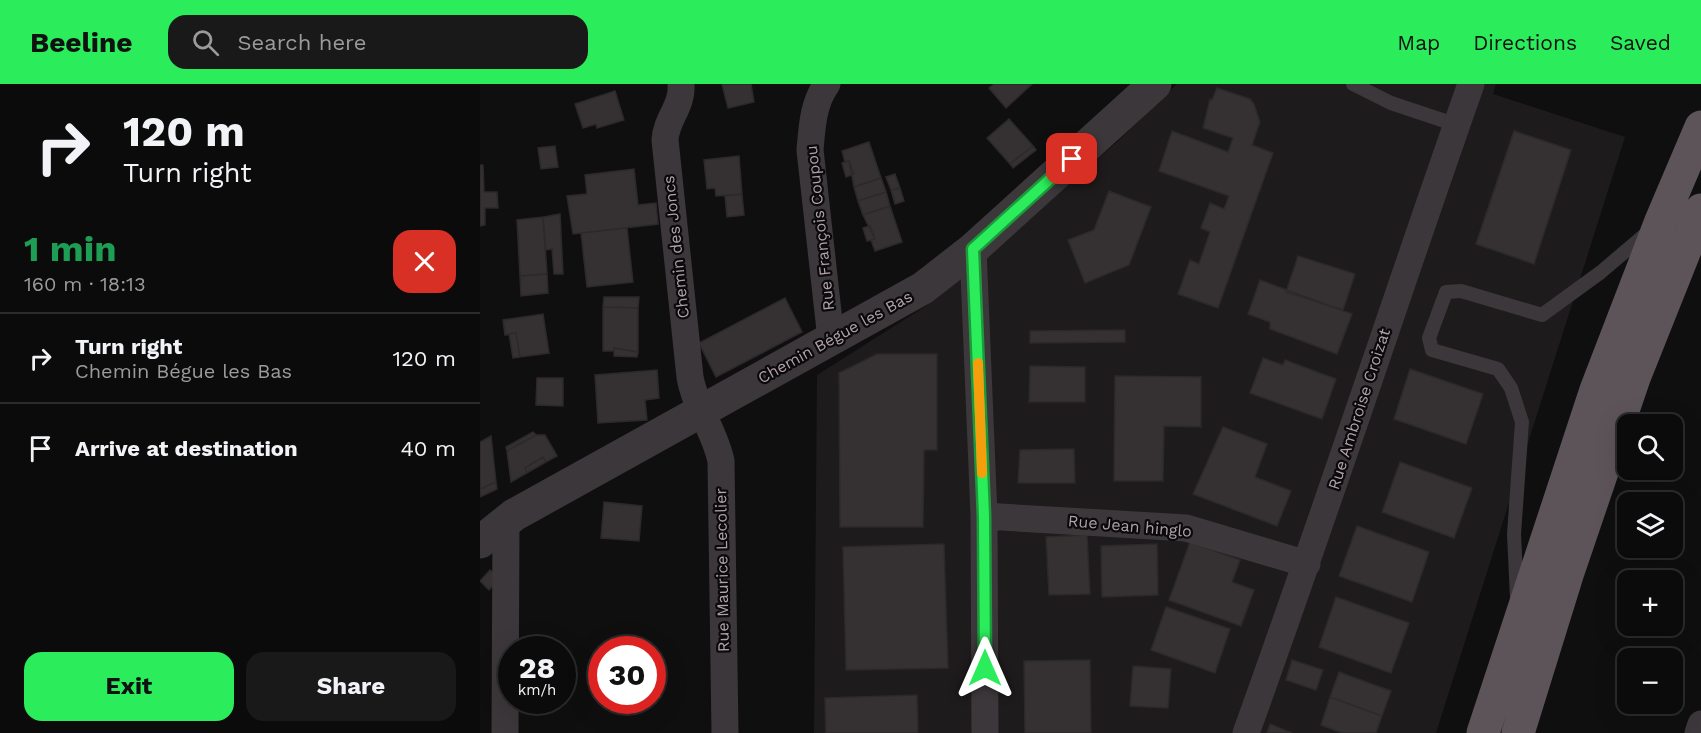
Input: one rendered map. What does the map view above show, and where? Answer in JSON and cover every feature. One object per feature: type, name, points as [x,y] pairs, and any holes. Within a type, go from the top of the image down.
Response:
[{"type":"highway","points":[[1483,733],[1596,390],[1660,221],[1701,127]]},
{"type":"highway","points":[[1518,733],[1567,575],[1634,378],[1701,210]]},
{"type":"street","name":"Chemin des Joncs","points":[[681,84],[681,102],[668,121],[665,140],[690,377],[701,412]]},
{"type":"street","name":"Rue François Coupou","points":[[827,84],[820,94],[813,119],[810,150],[831,339]]},
{"type":"street","name":"Chemin Bégue les Bas","points":[[480,542],[506,521],[923,288],[973,249],[1155,84]]},
{"type":"street","name":"Rue Ambroise Croizat","points":[[1246,733],[1307,564],[1376,356],[1471,84]]},
{"type":"street","points":[[973,249],[984,516],[985,733]]},
{"type":"street","name":"Rue Maurice Lecolier","points":[[701,412],[716,440],[721,461],[724,733]]},
{"type":"street","name":"Rue Jean hinglo","points":[[984,516],[1186,528],[1307,564]]},
{"type":"street","points":[[506,521],[506,733]]},
{"type":"street","points":[[1698,733],[1701,724]]},
{"type":"lane","points":[[1353,84],[1391,103],[1457,125]]},
{"type":"lane","points":[[1518,623],[1514,534],[1522,422],[1511,388],[1498,369],[1432,350],[1429,338],[1446,292],[1461,291],[1542,315],[1601,272],[1660,221]]},
{"type":"shaded area","points":[[1177,84],[1496,84],[1493,94],[1625,137],[1436,733],[814,733],[817,375],[929,304],[1117,142]]},
{"type":"building","points":[[722,84],[751,84],[754,102],[728,108]]},
{"type":"building","points":[[994,84],[1032,84],[1006,108],[989,88]]},
{"type":"building","points":[[1217,88],[1250,99],[1260,122],[1252,145],[1273,153],[1218,308],[1178,294],[1190,260],[1199,264],[1210,232],[1201,228],[1210,203],[1224,209],[1229,196],[1159,171],[1172,131],[1228,152],[1233,138],[1203,128],[1210,99],[1212,100]]},
{"type":"building","points":[[615,91],[624,120],[597,128],[596,124],[583,128],[575,104]]},
{"type":"building","points":[[1009,119],[1033,146],[1010,164],[987,138]]},
{"type":"building","points":[[1514,131],[1571,150],[1534,264],[1476,244]]},
{"type":"building","points":[[869,142],[881,178],[854,187],[849,161],[845,162],[842,151]]},
{"type":"building","points":[[555,146],[558,167],[541,169],[538,148]]},
{"type":"building","points":[[1033,146],[1036,150],[1013,168],[1010,164]]},
{"type":"building","points":[[739,156],[742,194],[716,196],[715,188],[707,189],[704,160]]},
{"type":"building","points":[[849,161],[854,174],[846,177],[842,163]]},
{"type":"building","points":[[480,165],[483,165],[484,192],[497,192],[498,208],[485,208],[485,225],[480,226]]},
{"type":"building","points":[[634,169],[638,205],[656,203],[658,224],[573,234],[567,196],[587,194],[585,175]]},
{"type":"building","points":[[895,174],[900,188],[891,190],[886,177]]},
{"type":"building","points":[[881,178],[886,192],[858,201],[854,187]]},
{"type":"building","points":[[900,188],[904,201],[895,204],[891,190]]},
{"type":"building","points":[[1109,191],[1151,207],[1129,265],[1085,283],[1068,240],[1094,230]]},
{"type":"building","points":[[886,192],[890,206],[863,215],[858,201]]},
{"type":"building","points":[[742,194],[744,215],[727,217],[725,196]]},
{"type":"building","points":[[890,206],[902,242],[875,251],[871,240],[875,239],[863,215]]},
{"type":"building","points":[[560,214],[563,274],[554,274],[552,249],[546,250],[543,217]]},
{"type":"building","points":[[543,217],[547,274],[520,276],[517,220]]},
{"type":"building","points":[[870,226],[875,239],[867,241],[863,228]]},
{"type":"building","points":[[627,228],[633,282],[587,287],[581,233]]},
{"type":"building","points":[[1298,256],[1355,274],[1343,310],[1286,292]]},
{"type":"building","points":[[547,274],[548,293],[521,296],[520,276]]},
{"type":"building","points":[[1260,280],[1352,314],[1337,354],[1270,329],[1270,322],[1248,314]]},
{"type":"building","points":[[604,297],[639,297],[638,308],[603,307]]},
{"type":"building","points":[[785,298],[802,332],[716,377],[699,343]]},
{"type":"building","points":[[603,307],[638,308],[638,352],[614,348],[614,351],[603,351]]},
{"type":"building","points":[[543,314],[549,353],[520,357],[516,333],[505,335],[503,320]]},
{"type":"building","points":[[1125,330],[1125,342],[1030,343],[1030,331]]},
{"type":"building","points":[[516,333],[520,357],[513,358],[509,334]]},
{"type":"building","points":[[614,348],[638,352],[637,357],[614,356]]},
{"type":"building","points":[[877,354],[937,354],[937,450],[924,450],[923,527],[840,527],[839,373]]},
{"type":"building","points":[[1263,358],[1283,365],[1285,360],[1336,379],[1322,419],[1250,393]]},
{"type":"building","points":[[1030,366],[1085,367],[1085,402],[1029,402]]},
{"type":"building","points":[[1410,369],[1483,394],[1466,444],[1394,419]]},
{"type":"building","points":[[657,370],[659,398],[645,400],[647,420],[598,423],[595,375]]},
{"type":"building","points":[[1115,376],[1201,377],[1201,427],[1164,426],[1163,481],[1114,481]]},
{"type":"building","points":[[537,378],[563,378],[563,406],[536,405]]},
{"type":"building","points":[[1223,427],[1267,444],[1255,477],[1291,491],[1277,526],[1193,494]]},
{"type":"building","points":[[533,432],[536,435],[507,451],[506,447]]},
{"type":"building","points":[[536,435],[545,435],[557,456],[546,462],[543,457],[525,468],[527,473],[511,482],[507,451]]},
{"type":"building","points":[[491,436],[496,482],[480,489],[480,442]]},
{"type":"building","points":[[1074,449],[1075,483],[1018,483],[1020,450]]},
{"type":"building","points":[[543,457],[546,462],[527,473],[525,468]]},
{"type":"building","points":[[1400,462],[1472,488],[1454,538],[1382,512]]},
{"type":"building","points":[[496,482],[497,489],[480,497],[480,489]]},
{"type":"building","points":[[604,502],[642,506],[639,541],[601,538]]},
{"type":"building","points":[[1357,526],[1429,552],[1412,602],[1339,576]]},
{"type":"building","points":[[1087,535],[1090,594],[1049,595],[1046,537]]},
{"type":"building","points":[[1190,542],[1240,560],[1232,582],[1254,590],[1241,626],[1169,600]]},
{"type":"building","points":[[944,544],[948,668],[846,670],[843,547]]},
{"type":"building","points":[[1157,544],[1158,595],[1102,597],[1101,546]]},
{"type":"building","points":[[490,570],[500,578],[489,590],[480,581]]},
{"type":"building","points":[[1336,597],[1409,623],[1391,673],[1319,647]]},
{"type":"building","points":[[1166,607],[1230,629],[1215,673],[1151,650]]},
{"type":"building","points":[[1090,660],[1091,733],[1025,733],[1024,661]]},
{"type":"building","points":[[1292,660],[1323,670],[1316,690],[1286,680]]},
{"type":"building","points":[[1133,666],[1171,669],[1168,708],[1130,706]]},
{"type":"building","points":[[1339,672],[1391,691],[1382,716],[1330,697]]},
{"type":"building","points":[[917,695],[918,733],[826,733],[825,698]]},
{"type":"building","points":[[1330,697],[1382,716],[1376,733],[1342,733],[1321,725]]},
{"type":"building","points":[[1270,724],[1292,733],[1267,733]]},
{"type":"slow traffic","points":[[978,363],[982,473]]},
{"type":"route","points":[[985,668],[984,516],[973,249],[1072,159]]}]
